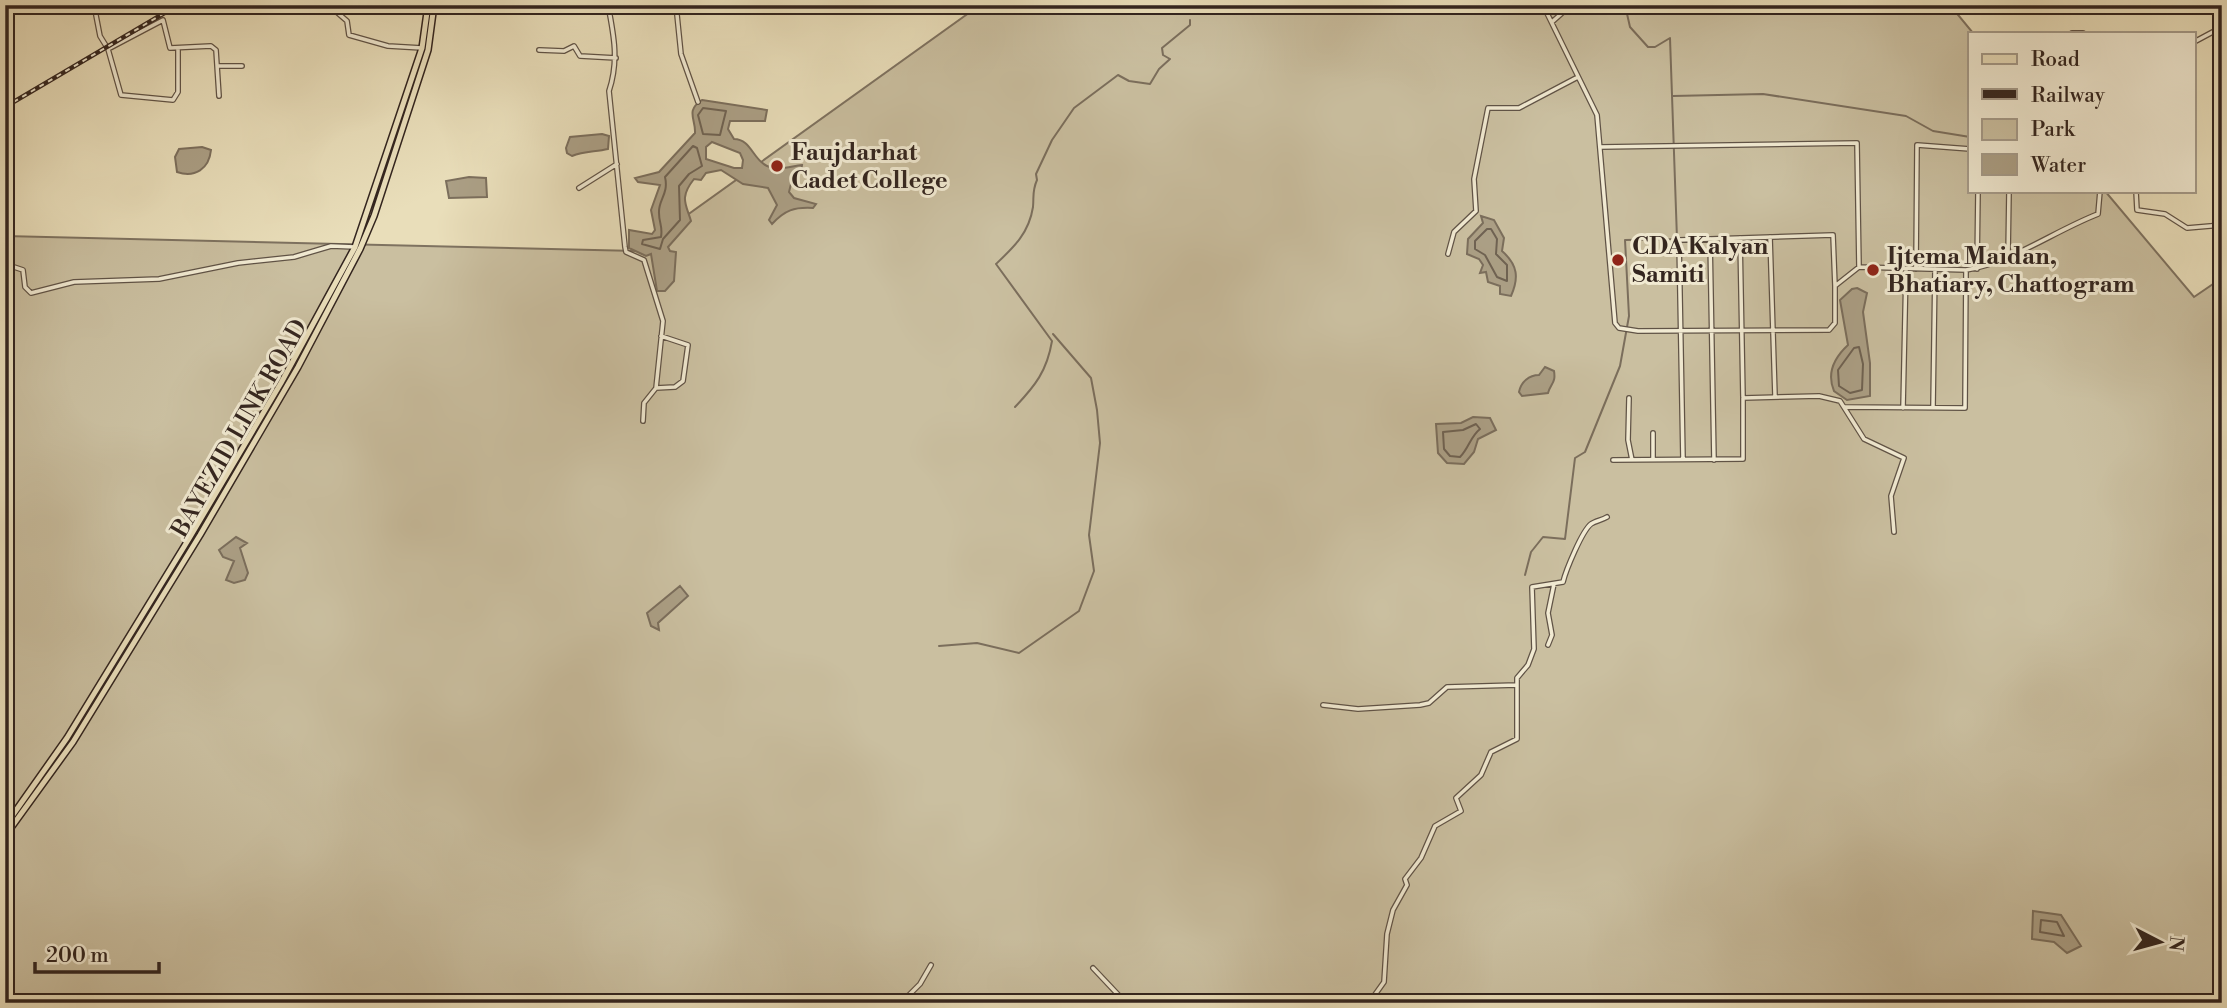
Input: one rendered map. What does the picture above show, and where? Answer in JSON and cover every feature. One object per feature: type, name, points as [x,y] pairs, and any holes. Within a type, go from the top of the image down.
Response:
[{"type":"main road","name":"BAYEZID LINK ROAD","points":[[81,722],[281,383],[355,247],[422,48],[428,5]]},
{"type":"main road","name":"BAYEZID LINK ROAD","points":[[5,836],[70,740],[200,535],[298,367],[360,249],[374,216],[428,50],[434,5]]},
{"type":"main road","name":"BAYEZID LINK ROAD","points":[[5,826],[70,740]]},
{"type":"street","points":[[94,5],[100,36],[108,49],[121,95],[173,100],[178,92],[178,48]]},
{"type":"street","points":[[291,5],[332,8],[347,21],[349,35],[363,41],[422,48]]},
{"type":"street","points":[[608,5],[616,58],[616,71],[609,91],[625,247],[626,252],[646,262],[663,321],[656,388],[644,403],[643,421]]},
{"type":"street","points":[[641,5],[649,5]]},
{"type":"street","points":[[676,5],[681,54],[698,102]]},
{"type":"street","points":[[1543,5],[1576,78],[1597,115],[1615,323],[1619,328],[1638,331],[1681,331],[1709,331],[1742,330],[1829,330],[1835,323],[1833,235],[1679,240],[1681,331],[1682,459]]},
{"type":"street","points":[[1552,22],[1571,5]]},
{"type":"street","points":[[108,49],[163,20],[170,48],[211,46],[216,50],[219,96]]},
{"type":"street","points":[[2196,41],[2222,27]]},
{"type":"street","points":[[539,50],[564,51],[574,46],[580,56],[616,58]]},
{"type":"street","points":[[217,66],[242,66]]},
{"type":"street","points":[[1448,254],[1454,232],[1476,211],[1474,179],[1488,108],[1519,108],[1576,78]]},
{"type":"street","points":[[1600,147],[1857,143],[1858,267]]},
{"type":"street","points":[[1916,269],[1917,145],[1968,149]]},
{"type":"street","points":[[579,188],[617,164]]},
{"type":"street","points":[[1977,269],[1978,192]]},
{"type":"street","points":[[2008,257],[2009,192]]},
{"type":"street","points":[[1835,286],[1858,267],[1966,270],[1993,266],[2059,230],[2098,214],[2100,192]]},
{"type":"street","points":[[2136,192],[2137,210],[2165,214],[2187,228],[2222,225]]},
{"type":"street","points":[[1770,237],[1775,397]]},
{"type":"street","points":[[1612,460],[1743,459],[1740,238]]},
{"type":"street","points":[[1710,239],[1709,331],[1714,460]]},
{"type":"street","points":[[5,264],[23,270],[25,287],[31,293],[74,282],[151,280],[238,263],[294,257],[343,244],[355,247]]},
{"type":"street","points":[[1902,408],[1906,268]]},
{"type":"street","points":[[1933,408],[1935,270]]},
{"type":"street","points":[[1845,407],[1965,408],[1966,270]]},
{"type":"street","points":[[656,388],[675,387],[683,382],[688,355],[688,345],[661,336]]},
{"type":"street","points":[[1743,398],[1819,396],[1840,401],[1864,439],[1904,458],[1891,496],[1894,531]]},
{"type":"street","points":[[1629,398],[1632,460]]},
{"type":"street","points":[[1653,433],[1653,460]]},
{"type":"street","points":[[1370,1003],[1384,982],[1387,933],[1393,910],[1407,885],[1405,879],[1421,858],[1426,840],[1435,827],[1461,811],[1456,798],[1481,775],[1491,751],[1517,739],[1517,678],[1528,665],[1534,649],[1532,587],[1563,582],[1569,559],[1577,552],[1591,524],[1607,517]]},
{"type":"street","points":[[1548,645],[1552,635],[1548,613],[1553,584]]},
{"type":"street","points":[[1323,705],[1357,709],[1420,705],[1429,703],[1440,690],[1447,687],[1517,685]]},
{"type":"street","points":[[901,1003],[920,984],[931,965]]},
{"type":"street","points":[[1093,968],[1126,1003]]},
{"type":"green space","points":[[980,5],[1950,5],[1972,32],[1968,32],[1968,192],[2106,192],[2194,297],[2222,278],[2222,1003],[5,1003],[5,236],[637,251]]},
{"type":"water","points":[[702,100],[767,110],[765,121],[730,121],[728,129],[734,139],[744,142],[767,166],[780,168],[802,165],[801,172],[792,180],[789,192],[794,198],[816,204],[813,208],[790,210],[772,224],[769,220],[777,205],[768,188],[743,184],[721,170],[706,173],[701,180],[694,179],[685,196],[691,221],[668,247],[670,251],[676,252],[674,281],[665,291],[657,291],[651,254],[646,256],[629,248],[629,230],[652,234],[655,230],[651,210],[660,185],[638,182],[635,178],[659,172],[695,133],[693,112]],"holes":[[[712,142],[740,153],[742,168],[706,159],[706,147]]]},
{"type":"water","points":[[602,134],[609,136],[608,149],[572,156],[567,153],[570,137]]},
{"type":"water","points":[[202,147],[211,150],[204,167],[190,174],[177,172],[175,157],[179,149]]},
{"type":"water","points":[[469,177],[486,178],[487,197],[449,198],[446,181]]},
{"type":"water","points":[[1481,216],[1494,220],[1504,238],[1502,251],[1516,272],[1511,296],[1500,294],[1500,286],[1488,282],[1486,272],[1480,273],[1483,265],[1479,259],[1467,254],[1468,239],[1483,223]]},
{"type":"water","points":[[1857,288],[1867,293],[1863,312],[1870,363],[1870,396],[1847,400],[1834,391],[1831,371],[1848,345],[1840,300]]},
{"type":"water","points":[[1545,367],[1554,371],[1554,381],[1548,393],[1522,396],[1519,392],[1524,382],[1539,375]]},
{"type":"water","points":[[1473,417],[1490,418],[1496,430],[1478,439],[1474,452],[1464,464],[1447,463],[1438,453],[1436,424],[1461,423]]},
{"type":"water","points":[[236,537],[247,543],[240,548],[248,573],[245,580],[234,583],[226,580],[234,561],[223,557],[219,550]]},
{"type":"water","points":[[680,586],[688,596],[658,623],[659,630],[651,626],[647,613]]},
{"type":"water","points":[[2033,911],[2061,915],[2081,946],[2067,953],[2054,942],[2032,939]]},
{"type":"waterway","points":[[1525,575],[1531,552],[1543,537],[1565,539],[1575,458],[1585,452],[1620,366],[1629,316],[1625,240],[1677,239],[1670,38],[1655,47],[1648,47],[1630,27],[1625,5]]},
{"type":"waterway","points":[[1015,407],[1039,377],[1052,341],[996,264],[1015,245],[1028,224],[1033,207],[1036,174],[1052,140],[1074,108],[1118,75],[1129,81],[1150,84],[1159,69],[1170,59],[1163,55],[1162,48],[1190,25],[1190,20]]},
{"type":"waterway","points":[[1673,96],[1763,94],[1906,116],[1933,131],[1968,137]]},
{"type":"waterway","points":[[939,646],[977,643],[1019,653],[1079,611],[1094,571],[1089,535],[1100,443],[1097,410],[1091,378],[1053,334]]},
{"type":"railway","points":[[5,107],[178,5]]},
{"type":"place","name":"Faujdarhat Cadet College","points":[[777,166]]},
{"type":"place","name":"CDA Kalyan Samiti","points":[[1618,260]]},
{"type":"place","name":"Ijtema Maidan, Bhatiary, Chattogram","points":[[1873,270]]}]
